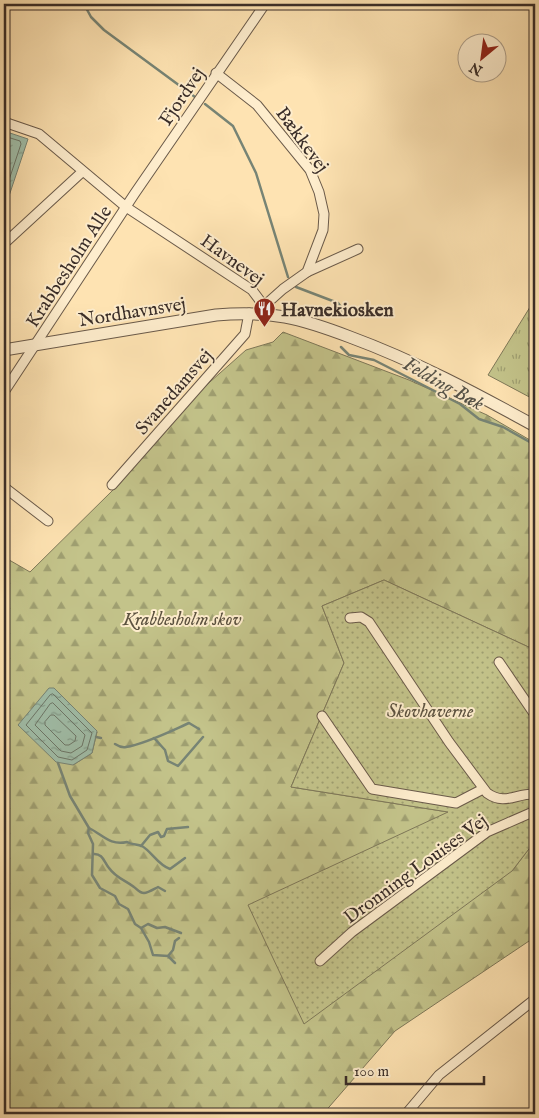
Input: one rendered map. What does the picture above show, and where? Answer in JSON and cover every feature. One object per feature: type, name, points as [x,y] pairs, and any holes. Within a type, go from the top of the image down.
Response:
[{"type":"street","name":"Fjordvej","points":[[126,207],[265,4]]},
{"type":"street","name":"Bækkevej","points":[[216,73],[257,105],[310,170],[319,192],[324,214],[323,230],[307,272]]},
{"type":"street","name":"Havnevej","points":[[4,122],[39,134],[126,207],[252,290],[265,310],[322,327],[380,348],[432,371],[535,426]]},
{"type":"street","points":[[4,241],[7,241],[82,172]]},
{"type":"street","name":"Krabbesholm Alle","points":[[4,392],[126,207]]},
{"type":"street","points":[[265,310],[283,289],[307,272],[358,249]]},
{"type":"street","name":"Nordhavnsvej","points":[[4,350],[202,317],[265,310]]},
{"type":"street","name":"Svanedamsvej","points":[[112,485],[245,334],[249,313]]},
{"type":"street","points":[[4,488],[48,522]]},
{"type":"street","points":[[350,618],[361,617],[369,622],[449,742],[483,789],[491,796],[507,800],[523,795],[535,794]]},
{"type":"street","points":[[500,662],[535,715]]},
{"type":"street","points":[[322,716],[372,789],[456,803],[483,789]]},
{"type":"street","name":"Dronning Louises Vej","points":[[320,962],[352,932],[488,832],[535,812]]},
{"type":"street","points":[[406,1114],[439,1075],[535,999]]},
{"type":"green space","points":[[535,299],[535,400],[488,375]]},
{"type":"green space","name":"Krabbesholm skov","points":[[283,332],[409,380],[487,415],[535,443],[535,650],[384,580],[322,606],[344,663],[291,787],[448,812],[512,871],[535,841],[535,937],[395,1031],[323,1114],[4,1114],[4,557],[30,572],[113,490],[202,389],[246,350],[273,342]],"holes":[[[97,732],[92,753],[73,765]]]},
{"type":"green space","name":"Skovhaverne","points":[[384,580],[535,650],[535,841],[512,871],[304,1024],[248,905],[448,812],[291,787],[344,663],[322,606]]},
{"type":"water","points":[[4,131],[28,139],[4,211]]},
{"type":"water","points":[[49,688],[54,688],[97,731],[92,753],[73,765],[56,762],[18,725]]},
{"type":"waterway","name":"Felding Bæk","points":[[84,4],[91,17],[104,30],[195,97]]},
{"type":"waterway","name":"Felding Bæk","points":[[205,104],[233,126],[256,173],[288,277]]},
{"type":"waterway","name":"Felding Bæk","points":[[296,287],[338,303],[341,307],[341,312]]},
{"type":"waterway","name":"Felding Bæk","points":[[341,347],[349,355],[374,360],[460,404],[479,419],[503,427],[535,445]]},
{"type":"waterway","points":[[115,744],[123,747],[141,743],[189,723],[199,729]]},
{"type":"waterway","points":[[96,737],[101,738]]},
{"type":"waterway","points":[[154,738],[165,750],[168,761],[178,766],[203,737]]},
{"type":"waterway","points":[[58,763],[70,796],[89,828],[88,833],[93,844],[92,875],[100,888],[115,896],[119,904],[128,909],[135,924],[141,928],[149,942],[153,955],[168,956],[175,963]]},
{"type":"waterway","points":[[141,846],[150,835],[158,832],[161,837],[164,836],[167,829],[188,827]]},
{"type":"waterway","points":[[89,828],[111,841],[127,842],[142,846],[162,865],[170,869],[185,858]]},
{"type":"waterway","points":[[93,854],[101,856],[115,874],[141,892],[144,893],[158,887],[165,891]]},
{"type":"waterway","points":[[141,928],[148,924],[157,928],[165,927],[181,933]]},
{"type":"waterway","points":[[168,956],[173,950],[175,941],[179,938]]},
{"type":"place","name":"Havnekiosken","points":[[265,328]]}]
